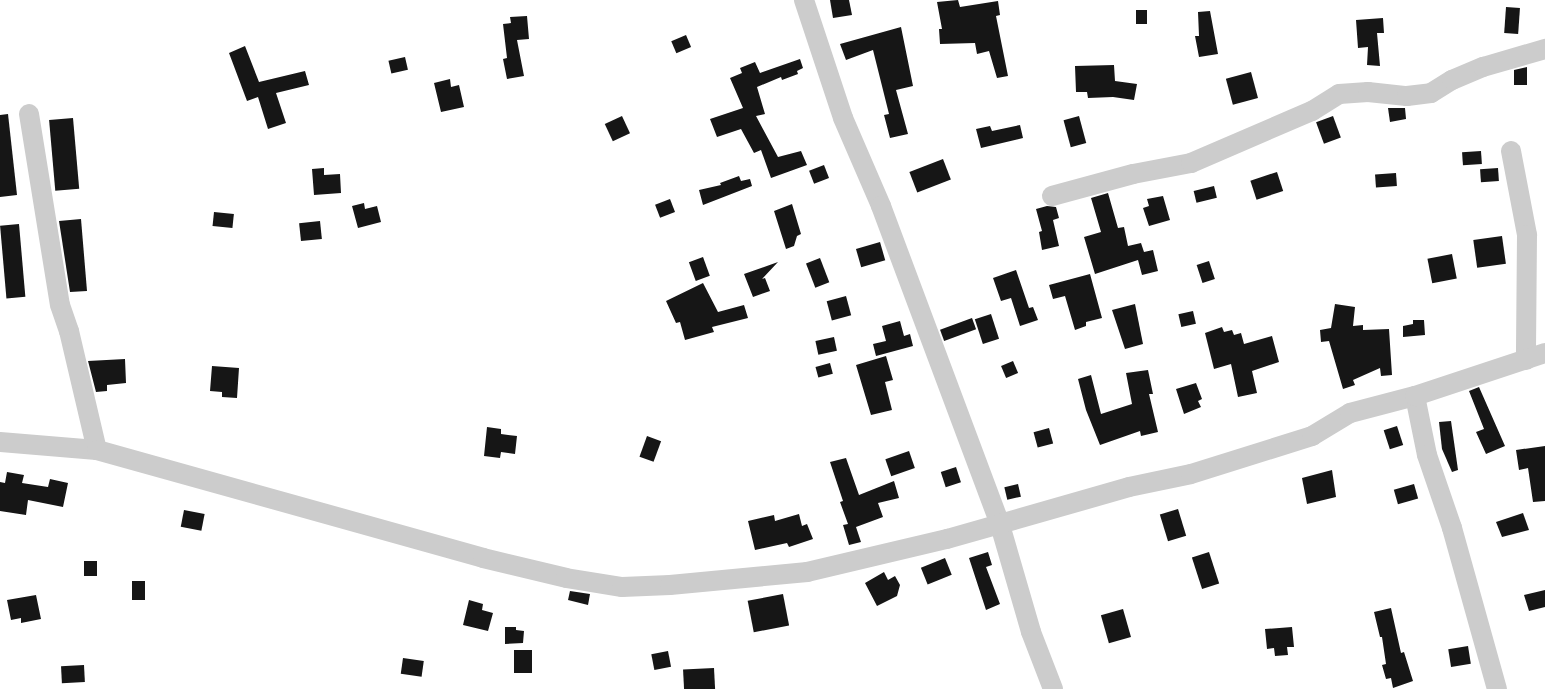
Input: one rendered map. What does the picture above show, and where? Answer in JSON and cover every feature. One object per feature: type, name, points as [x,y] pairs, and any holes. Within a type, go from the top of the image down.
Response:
[{"type":"street","points":[[804,0],[843,118],[885,215],[1000,525],[1032,632],[1053,689]]},
{"type":"street","points":[[1052,196],[1132,174],[1191,163],[1312,111],[1339,94],[1368,92],[1407,96],[1431,93],[1452,80],[1483,67],[1545,49]]},
{"type":"street","points":[[29,114],[60,305],[69,331],[97,450]]},
{"type":"street","points":[[1511,151],[1527,235],[1526,360]]},
{"type":"street","points":[[0,442],[56,444],[97,450],[483,558],[567,578],[622,587],[753,579],[807,572],[1000,525],[1129,487],[1191,474],[1312,436],[1350,413],[1415,396],[1545,353]]},
{"type":"street","points":[[1415,396],[1426,455],[1452,528],[1497,689]]},
{"type":"building","points":[[830,0],[849,0],[852,15],[833,18]]},
{"type":"building","points":[[958,0],[960,7],[998,1],[1000,15],[996,16],[1008,76],[997,78],[989,51],[977,54],[975,43],[940,44],[939,29],[942,29],[937,2]]},
{"type":"building","points":[[1506,7],[1520,8],[1518,34],[1504,33]]},
{"type":"building","points":[[1136,10],[1147,10],[1147,24],[1136,24]]},
{"type":"building","points":[[1210,11],[1218,54],[1199,57],[1195,36],[1199,36],[1198,12]]},
{"type":"building","points":[[527,16],[529,39],[517,40],[524,76],[507,79],[503,59],[507,58],[503,24],[511,23],[510,17]]},
{"type":"building","points":[[1383,18],[1384,33],[1377,33],[1380,66],[1367,65],[1368,47],[1358,48],[1356,20]]},
{"type":"building","points":[[901,27],[913,86],[896,90],[908,134],[890,138],[884,115],[889,114],[873,50],[846,60],[840,44]]},
{"type":"building","points":[[686,35],[691,47],[676,53],[671,41]]},
{"type":"building","points":[[245,46],[259,82],[305,71],[309,85],[276,93],[286,123],[268,129],[258,97],[247,101],[229,53]]},
{"type":"building","points":[[405,57],[408,70],[391,73],[388,61]]},
{"type":"building","points":[[800,59],[803,68],[797,71],[798,74],[782,80],[781,77],[757,87],[765,114],[756,116],[778,157],[801,151],[807,165],[771,178],[761,150],[754,153],[741,129],[717,137],[710,119],[743,108],[730,78],[742,73],[740,68],[755,62],[760,73]]},
{"type":"building","points":[[1114,65],[1115,81],[1137,84],[1134,100],[1113,97],[1088,98],[1087,92],[1076,92],[1075,66]]},
{"type":"building","points":[[1527,67],[1527,85],[1514,85],[1514,70]]},
{"type":"building","points":[[1251,72],[1258,98],[1233,105],[1226,79]]},
{"type":"building","points":[[450,79],[451,87],[459,85],[464,107],[441,112],[434,83]]},
{"type":"building","points":[[1388,108],[1405,108],[1406,119],[1390,122]]},
{"type":"building","points":[[8,114],[17,195],[0,197],[0,115]]},
{"type":"building","points":[[622,116],[630,133],[613,141],[605,124]]},
{"type":"building","points":[[1079,116],[1086,143],[1071,147],[1064,120]]},
{"type":"building","points":[[1333,116],[1341,138],[1324,144],[1316,122]]},
{"type":"building","points":[[73,118],[79,189],[55,191],[49,120]]},
{"type":"building","points":[[1020,125],[1023,138],[981,148],[976,129],[990,126],[992,131]]},
{"type":"building","points":[[1481,151],[1482,164],[1463,165],[1462,152]]},
{"type":"building","points":[[943,159],[951,180],[917,192],[909,172]]},
{"type":"building","points":[[824,165],[829,178],[814,184],[809,171]]},
{"type":"building","points":[[324,168],[324,175],[340,174],[341,193],[314,195],[312,169]]},
{"type":"building","points":[[1498,168],[1499,181],[1481,182],[1480,169]]},
{"type":"building","points":[[1277,172],[1283,191],[1257,200],[1250,181]]},
{"type":"building","points":[[1396,173],[1397,186],[1376,187],[1375,174]]},
{"type":"building","points":[[739,176],[741,181],[750,179],[752,186],[703,205],[699,190],[721,185],[720,183]]},
{"type":"building","points":[[1214,186],[1217,198],[1197,203],[1194,191]]},
{"type":"building","points":[[1108,193],[1118,228],[1124,227],[1128,246],[1141,243],[1144,252],[1153,250],[1158,271],[1142,275],[1138,260],[1095,274],[1084,237],[1101,232],[1091,198]]},
{"type":"building","points":[[1163,196],[1170,220],[1149,226],[1143,208],[1149,206],[1147,199]]},
{"type":"building","points":[[670,199],[675,212],[660,218],[655,205]]},
{"type":"building","points":[[364,203],[365,209],[377,206],[381,222],[358,228],[352,206]]},
{"type":"building","points":[[792,204],[801,234],[797,236],[794,246],[786,249],[774,211]]},
{"type":"building","points":[[1047,206],[1056,207],[1059,218],[1053,220],[1059,246],[1042,250],[1039,232],[1042,231],[1036,209]]},
{"type":"building","points":[[214,212],[234,214],[232,228],[213,226]]},
{"type":"building","points":[[81,219],[87,291],[70,292],[59,221]]},
{"type":"building","points":[[320,221],[322,239],[301,241],[299,223]]},
{"type":"building","points":[[19,224],[25,297],[6,298],[0,226]]},
{"type":"building","points":[[1502,236],[1506,264],[1477,268],[1473,240]]},
{"type":"building","points":[[880,242],[885,260],[861,267],[856,249]]},
{"type":"building","points":[[1452,254],[1457,279],[1432,283],[1427,259]]},
{"type":"building","points":[[703,257],[710,276],[696,281],[689,262]]},
{"type":"building","points":[[820,258],[829,282],[815,288],[806,263]]},
{"type":"building","points":[[1209,261],[1215,279],[1203,283],[1197,265]]},
{"type":"building","points":[[778,262],[762,279],[765,278],[770,291],[753,297],[744,274]]},
{"type":"building","points":[[1016,270],[1029,308],[1033,307],[1038,320],[1020,326],[1011,298],[1001,301],[993,278]]},
{"type":"building","points":[[1090,274],[1102,318],[1086,322],[1086,326],[1075,330],[1065,296],[1053,299],[1049,285]]},
{"type":"building","points":[[703,283],[718,312],[744,305],[748,318],[712,327],[714,332],[685,340],[680,322],[676,323],[666,301]]},
{"type":"building","points":[[846,296],[851,315],[832,320],[827,301]]},
{"type":"building","points":[[1135,304],[1143,344],[1125,349],[1112,310]]},
{"type":"building","points":[[1335,304],[1355,307],[1353,326],[1363,325],[1363,330],[1389,329],[1392,375],[1381,376],[1380,368],[1353,380],[1355,385],[1343,389],[1329,341],[1321,342],[1320,330],[1331,328]]},
{"type":"building","points":[[1193,311],[1196,324],[1181,327],[1178,314]]},
{"type":"building","points":[[991,314],[999,339],[983,344],[975,319]]},
{"type":"building","points":[[972,318],[976,329],[944,341],[940,330]]},
{"type":"building","points":[[1413,320],[1424,320],[1425,335],[1403,337],[1403,326],[1413,324]]},
{"type":"building","points":[[900,321],[904,336],[910,334],[913,346],[876,356],[873,344],[886,341],[882,326]]},
{"type":"building","points":[[1222,327],[1224,332],[1232,330],[1234,335],[1241,333],[1244,344],[1272,336],[1279,362],[1252,371],[1257,393],[1238,397],[1231,364],[1214,369],[1205,333]]},
{"type":"building","points":[[834,337],[837,351],[818,355],[815,341]]},
{"type":"building","points":[[886,356],[893,380],[885,382],[892,410],[871,415],[856,365]]},
{"type":"building","points":[[125,359],[126,383],[107,385],[107,391],[96,392],[88,361]]},
{"type":"building","points":[[1013,361],[1018,373],[1006,378],[1001,366]]},
{"type":"building","points":[[830,363],[833,374],[818,378],[816,367]]},
{"type":"building","points":[[212,366],[239,368],[237,398],[222,397],[222,392],[210,391]]},
{"type":"building","points":[[1148,370],[1153,394],[1149,394],[1158,432],[1141,436],[1140,431],[1100,445],[1086,410],[1078,379],[1091,375],[1101,414],[1132,404],[1126,373]]},
{"type":"building","points":[[1196,383],[1202,399],[1198,401],[1201,407],[1184,414],[1176,389]]},
{"type":"building","points":[[1479,387],[1505,446],[1486,454],[1476,432],[1484,429],[1469,391]]},
{"type":"building","points":[[1451,421],[1458,470],[1452,472],[1442,449],[1439,422]]},
{"type":"building","points":[[1397,426],[1403,445],[1390,449],[1384,430]]},
{"type":"building","points":[[487,427],[501,429],[501,434],[517,436],[515,454],[501,452],[500,458],[484,456]]},
{"type":"building","points":[[1049,428],[1053,443],[1038,448],[1034,432]]},
{"type":"building","points":[[647,436],[661,441],[654,462],[639,457]]},
{"type":"building","points":[[1545,446],[1545,501],[1533,502],[1528,468],[1519,470],[1516,450]]},
{"type":"building","points":[[909,451],[915,468],[891,476],[885,459]]},
{"type":"building","points":[[846,458],[859,495],[894,481],[899,498],[878,503],[883,517],[856,527],[861,542],[849,545],[843,525],[848,524],[840,502],[843,501],[830,462]]},
{"type":"building","points":[[956,467],[961,482],[946,487],[941,472]]},
{"type":"building","points":[[1332,470],[1336,497],[1307,504],[1302,478]]},
{"type":"building","points":[[7,472],[24,475],[22,483],[48,487],[50,479],[68,483],[63,507],[28,500],[26,515],[0,511],[0,482],[5,483]]},
{"type":"building","points":[[1018,484],[1021,497],[1007,500],[1004,487]]},
{"type":"building","points":[[1414,484],[1418,498],[1398,504],[1394,490]]},
{"type":"building","points":[[1178,509],[1186,536],[1168,541],[1160,515]]},
{"type":"building","points":[[184,510],[205,514],[201,531],[181,527]]},
{"type":"building","points":[[1523,513],[1529,530],[1502,537],[1496,522]]},
{"type":"building","points":[[799,514],[802,526],[807,524],[813,539],[789,547],[787,543],[755,550],[748,521],[774,515],[775,521]]},
{"type":"building","points":[[988,552],[992,565],[986,567],[1000,604],[986,610],[969,558]]},
{"type":"building","points":[[1209,552],[1219,583],[1202,589],[1192,558]]},
{"type":"building","points":[[945,558],[952,575],[928,584],[921,568]]},
{"type":"building","points":[[84,561],[97,561],[97,576],[84,576]]},
{"type":"building","points":[[884,572],[888,580],[895,576],[900,585],[897,596],[877,606],[865,583]]},
{"type":"building","points":[[132,581],[145,581],[145,600],[132,600]]},
{"type":"building","points":[[1545,590],[1545,607],[1529,611],[1524,595]]},
{"type":"building","points":[[570,591],[590,594],[588,605],[568,600]]},
{"type":"building","points":[[783,594],[789,625],[754,632],[748,601]]},
{"type":"building","points":[[36,595],[41,619],[21,623],[21,618],[11,620],[7,600]]},
{"type":"building","points":[[469,600],[483,604],[482,610],[493,613],[488,631],[463,625]]},
{"type":"building","points":[[1391,608],[1401,653],[1404,652],[1413,681],[1393,688],[1391,678],[1386,679],[1382,665],[1386,664],[1382,637],[1380,637],[1374,612]]},
{"type":"building","points":[[1123,609],[1131,637],[1109,643],[1101,615]]},
{"type":"building","points":[[505,627],[516,627],[516,630],[524,631],[523,643],[505,644]]},
{"type":"building","points":[[1292,627],[1294,647],[1287,647],[1288,655],[1275,656],[1274,648],[1267,649],[1265,629]]},
{"type":"building","points":[[1468,646],[1471,664],[1451,667],[1448,649]]},
{"type":"building","points":[[514,650],[532,650],[532,673],[514,673]]},
{"type":"building","points":[[668,651],[671,667],[654,670],[651,654]]},
{"type":"building","points":[[403,658],[424,661],[422,677],[401,674]]},
{"type":"building","points":[[84,665],[85,682],[62,683],[61,666]]},
{"type":"building","points":[[714,668],[715,689],[684,689],[683,670]]}]
